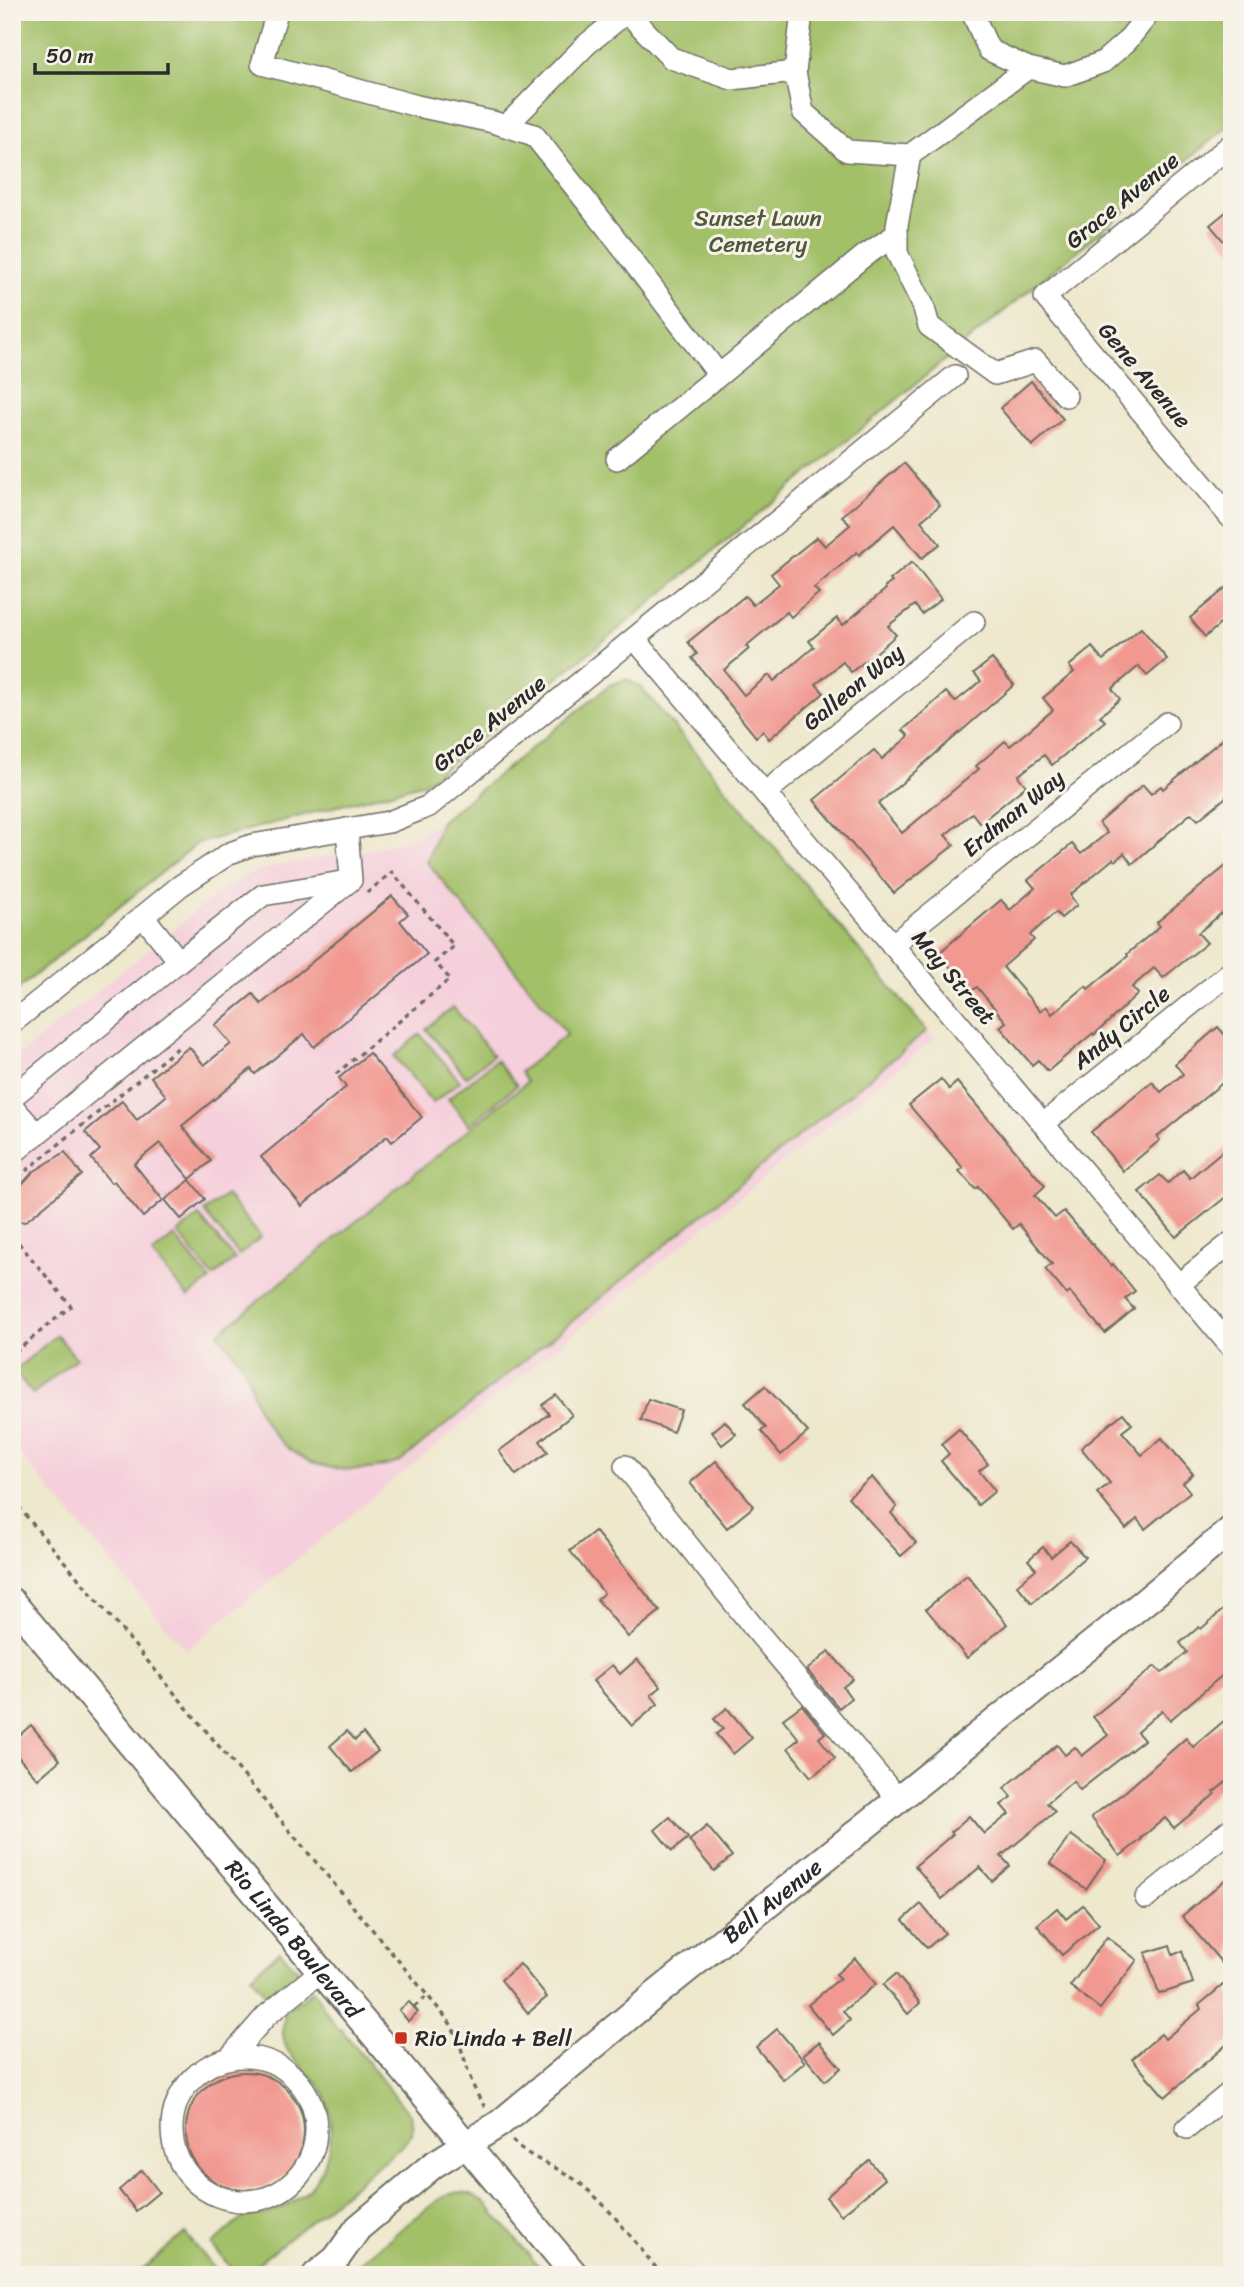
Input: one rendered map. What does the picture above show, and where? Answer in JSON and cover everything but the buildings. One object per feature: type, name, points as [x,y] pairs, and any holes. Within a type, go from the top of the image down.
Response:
[{"type":"main road","name":"Bell Avenue","points":[[316,2275],[336,2259],[358,2228],[433,2165],[499,2124],[1232,1529]]},
{"type":"main road","name":"Rio Linda Boulevard","points":[[12,1602],[575,2275]]},
{"type":"street","points":[[277,12],[262,64],[534,135],[719,375]]},
{"type":"street","points":[[506,127],[587,44],[627,12],[671,58],[732,79],[795,72]]},
{"type":"street","points":[[804,12],[795,72],[803,112],[847,151],[910,155],[1028,68]]},
{"type":"street","points":[[972,12],[989,50],[1028,68],[1065,76],[1103,62],[1128,41],[1150,12]]},
{"type":"street","name":"Grace Avenue","points":[[1045,297],[1232,144]]},
{"type":"street","points":[[910,155],[897,234],[897,253],[923,305],[929,326],[995,374],[1036,361],[1066,396]]},
{"type":"street","points":[[617,459],[864,256],[897,234]]},
{"type":"street","name":"Gene Avenue","points":[[1045,297],[1232,519]]},
{"type":"street","name":"Grace Avenue","points":[[12,1023],[180,886],[230,853],[252,845],[389,822],[429,806],[955,376]]},
{"type":"street","name":"Galleon Way","points":[[765,793],[974,622]]},
{"type":"street","name":"May Street","points":[[635,639],[1232,1348]]},
{"type":"street","name":"Erdman Way","points":[[892,945],[1167,723]]},
{"type":"street","points":[[347,829],[355,890]]},
{"type":"street","points":[[12,1097],[263,895],[355,890]]},
{"type":"street","points":[[12,1154],[355,890]]},
{"type":"street","points":[[142,916],[179,961]]},
{"type":"street","name":"Andy Circle","points":[[1043,1124],[1232,971]]},
{"type":"street","points":[[12,1106],[37,1134]]},
{"type":"street","points":[[1178,1285],[1232,1242]]},
{"type":"street","points":[[625,1466],[755,1629],[898,1799]]},
{"type":"street","points":[[1146,1898],[1232,1828]]},
{"type":"street","points":[[230,2057],[259,2058],[285,2068],[305,2089],[316,2115],[316,2143],[304,2169],[284,2190],[258,2200],[229,2200],[203,2189],[183,2169],[173,2143],[173,2115],[184,2088],[204,2068],[230,2057],[266,2016],[321,1971]]},
{"type":"street","points":[[1188,2128],[1232,2091]]},
{"type":"path","points":[[336,1074],[450,979],[435,962],[454,946],[392,872],[355,890]]},
{"type":"path","points":[[12,1185],[188,1039]]},
{"type":"path","points":[[12,1235],[71,1306],[12,1355]]},
{"type":"path","points":[[12,1499],[448,2020],[458,2038],[471,2084],[482,2103]]},
{"type":"path","points":[[414,2007],[428,1995]]},
{"type":"path","points":[[514,2143],[529,2155],[567,2174],[597,2197],[662,2275]]},
{"type":"shaded area","points":[[626,679],[641,687],[934,1039],[186,1650],[12,1445],[12,1061],[227,886],[252,873],[283,864],[373,849],[421,833],[459,808],[610,685]]},
{"type":"green space","name":"Sunset Lawn Cemetery","points":[[12,12],[1232,12],[1232,123],[620,628],[425,783],[198,843],[12,994]]},
{"type":"green space","points":[[626,679],[641,687],[927,1031],[400,1462],[358,1470],[320,1465],[302,1458],[272,1432],[260,1414],[244,1368],[218,1334],[527,1082],[520,1072],[567,1034],[427,862],[441,821],[610,685]]},
{"type":"green space","points":[[453,1007],[493,1055],[466,1077],[426,1029]]},
{"type":"green space","points":[[420,1034],[460,1081],[433,1103],[394,1056]]},
{"type":"green space","points":[[496,1060],[517,1085],[469,1125],[448,1099]]},
{"type":"green space","points":[[226,1195],[261,1237],[239,1255],[204,1212]]},
{"type":"green space","points":[[199,1216],[235,1259],[213,1277],[178,1233]]},
{"type":"green space","points":[[174,1236],[210,1280],[188,1297],[152,1254]]},
{"type":"green space","points":[[57,1335],[76,1358],[33,1394],[14,1371]]},
{"type":"green space","points":[[280,1951],[303,1976],[271,2002],[251,1976]]},
{"type":"green space","points":[[313,1990],[337,2029],[341,2029],[410,2115],[412,2133],[403,2145],[244,2275],[237,2275],[212,2245],[245,2217],[266,2214],[299,2197],[314,2183],[327,2157],[331,2126],[326,2097],[319,2085],[290,2054],[283,2035],[285,2012]]},
{"type":"green space","points":[[453,2193],[472,2195],[487,2205],[546,2275],[344,2275],[439,2199]]},
{"type":"green space","points":[[185,2233],[220,2275],[136,2275]]},
{"type":"place","name":"Rio Linda + Bell","points":[[401,2038]]}]
